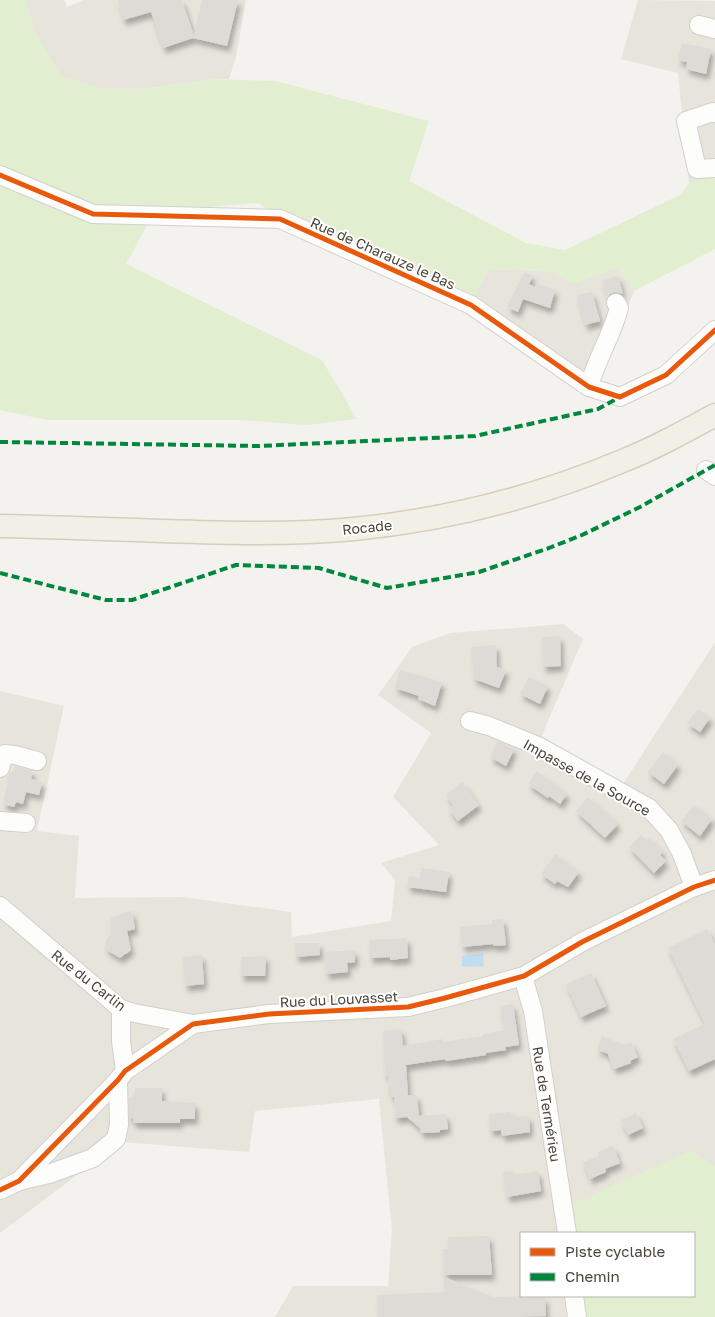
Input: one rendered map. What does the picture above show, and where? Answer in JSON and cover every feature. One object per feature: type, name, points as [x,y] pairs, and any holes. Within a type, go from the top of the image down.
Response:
[{"type":"main road","name":"Rocade","points":[[0,526],[273,533],[353,529],[406,522],[479,508],[573,481],[622,462],[715,415]]},
{"type":"street","points":[[715,113],[686,121],[697,168],[715,168]]},
{"type":"street","name":"Rue de Charauze le Bas","points":[[0,175],[93,214],[280,219],[470,305],[589,387],[620,397],[666,375],[715,330]]},
{"type":"street","points":[[589,387],[593,372],[616,320],[619,308],[616,303]]},
{"type":"street","name":"Impasse de la Source","points":[[470,721],[489,726],[540,747],[648,808],[674,838],[694,887]]},
{"type":"street","points":[[0,768],[4,754],[37,761]]},
{"type":"street","points":[[0,821],[26,823]]},
{"type":"street","name":"Rue du Louvasset","points":[[0,1190],[19,1181],[121,1075],[193,1024],[269,1014],[408,1007],[445,998],[524,976],[582,942],[694,887],[715,880]]},
{"type":"street","name":"Rue du Carlin","points":[[0,906],[121,1009],[193,1024]]},
{"type":"street","name":"Rue de Termérieu","points":[[524,976],[533,1011],[567,1232]]},
{"type":"street","points":[[19,1181],[49,1174],[93,1158],[116,1139],[119,1124],[121,1075],[121,1009]]},
{"type":"street","points":[[574,1297],[577,1317]]},
{"type":"shaded area","points":[[24,0],[64,0],[67,7],[84,0],[246,0],[236,57],[229,79],[214,79],[151,88],[101,89],[60,75],[37,36]]},
{"type":"shaded area","points":[[638,0],[715,1],[715,172],[689,184],[678,73],[621,59]]},
{"type":"shaded area","points":[[617,268],[634,291],[602,376],[589,387],[472,301],[489,269],[548,271],[574,283]]},
{"type":"shaded area","points":[[563,624],[583,639],[540,740],[621,787],[715,642],[715,1167],[690,1151],[574,1232],[520,1232],[520,1297],[581,1297],[583,1317],[275,1317],[293,1286],[388,1286],[392,1230],[379,1099],[255,1111],[249,1152],[121,1142],[0,1233],[0,691],[64,706],[37,831],[79,836],[75,898],[183,897],[291,912],[292,937],[391,921],[395,880],[381,863],[439,845],[393,797],[431,733],[378,695],[412,647],[450,633]]},
{"type":"green space","points":[[0,0],[24,0],[37,36],[60,75],[101,89],[154,88],[214,79],[275,81],[429,121],[409,181],[526,243],[565,250],[680,195],[689,184],[715,172],[715,249],[634,291],[617,268],[574,283],[547,271],[489,269],[471,305],[280,219],[259,203],[180,209],[148,224],[126,264],[322,360],[357,419],[307,425],[239,420],[47,420],[0,410]]},
{"type":"green space","points":[[690,1151],[715,1167],[715,1317],[583,1317],[581,1297],[695,1297],[695,1232],[573,1232],[569,1205]]},
{"type":"water","points":[[483,953],[484,966],[462,967],[462,956]]},
{"type":"building","points":[[118,0],[182,0],[194,36],[202,0],[238,0],[227,46],[193,38],[163,48],[151,12],[123,20]]},
{"type":"building","points":[[682,43],[711,49],[706,74],[686,69],[687,62],[678,60]]},
{"type":"building","points":[[524,272],[533,276],[529,284],[536,288],[538,284],[555,290],[550,308],[523,299],[518,312],[507,307]]},
{"type":"building","points":[[618,276],[623,294],[615,292],[607,298],[602,280]]},
{"type":"building","points":[[592,292],[600,321],[585,325],[577,295]]},
{"type":"building","points":[[560,636],[561,666],[543,667],[542,637]]},
{"type":"building","points":[[496,645],[497,667],[506,670],[499,688],[474,679],[471,647]]},
{"type":"building","points":[[400,670],[442,682],[435,706],[418,699],[419,696],[395,688]]},
{"type":"building","points":[[529,677],[548,686],[540,704],[520,694]]},
{"type":"building","points":[[698,709],[710,718],[700,732],[687,723]]},
{"type":"building","points":[[498,741],[514,749],[506,766],[490,757]]},
{"type":"building","points":[[663,752],[678,765],[664,784],[648,772]]},
{"type":"building","points":[[15,766],[33,771],[31,779],[42,782],[39,795],[26,792],[23,804],[16,802],[14,807],[3,804],[8,775],[14,770]]},
{"type":"building","points":[[537,771],[567,794],[560,804],[528,784]]},
{"type":"building","points":[[462,782],[479,805],[458,821],[449,809],[453,805],[446,795]]},
{"type":"building","points":[[588,797],[618,824],[605,838],[576,811]]},
{"type":"building","points":[[694,805],[712,819],[700,836],[681,821]]},
{"type":"building","points":[[641,835],[647,841],[649,838],[663,852],[660,855],[666,861],[654,873],[629,847]]},
{"type":"building","points":[[555,854],[579,872],[568,887],[557,881],[555,884],[541,874]]},
{"type":"building","points":[[421,868],[449,872],[446,892],[407,887],[409,876],[420,878]]},
{"type":"building","points":[[132,911],[135,929],[127,931],[131,950],[120,958],[107,950],[105,942],[111,933],[111,917]]},
{"type":"building","points":[[503,919],[506,945],[494,946],[493,944],[462,947],[460,927],[492,924],[492,920]]},
{"type":"building","points":[[707,929],[715,944],[715,1059],[689,1071],[673,1039],[705,1024],[668,948]]},
{"type":"building","points":[[407,938],[408,958],[390,960],[390,957],[370,958],[369,940]]},
{"type":"building","points":[[295,943],[319,943],[320,955],[296,957]]},
{"type":"building","points":[[355,950],[355,962],[347,963],[348,972],[326,974],[325,952]]},
{"type":"building","points":[[202,955],[204,984],[185,986],[183,957]]},
{"type":"building","points":[[266,956],[265,976],[241,976],[241,957]]},
{"type":"building","points":[[591,973],[606,1006],[581,1017],[566,984]]},
{"type":"building","points":[[513,1004],[519,1045],[505,1047],[506,1050],[486,1053],[486,1055],[406,1065],[408,1095],[417,1095],[419,1116],[446,1114],[448,1129],[440,1130],[440,1132],[421,1133],[420,1128],[407,1117],[395,1118],[394,1097],[391,1097],[389,1090],[388,1075],[385,1076],[383,1031],[401,1029],[403,1046],[442,1039],[443,1042],[483,1036],[483,1034],[503,1030],[500,1006]]},
{"type":"building","points":[[602,1036],[624,1045],[631,1042],[638,1057],[630,1061],[631,1063],[614,1069],[608,1054],[597,1049]]},
{"type":"building","points":[[135,1088],[162,1088],[162,1101],[195,1103],[195,1119],[180,1119],[180,1123],[133,1123],[133,1118],[129,1118],[129,1098],[133,1097]]},
{"type":"building","points":[[511,1112],[512,1117],[529,1116],[530,1132],[502,1136],[501,1130],[490,1131],[489,1114]]},
{"type":"building","points":[[636,1113],[643,1128],[628,1135],[621,1120]]},
{"type":"building","points":[[613,1146],[620,1163],[605,1169],[606,1172],[590,1179],[583,1162],[599,1156],[598,1152]]},
{"type":"building","points":[[514,1171],[514,1175],[538,1171],[541,1191],[507,1197],[503,1172]]},
{"type":"building","points":[[489,1236],[492,1275],[444,1275],[443,1249],[448,1249],[448,1237]]},
{"type":"building","points":[[444,1277],[493,1297],[545,1297],[546,1316],[378,1317],[377,1295],[445,1292]]},
{"type":"marked path","points":[[0,442],[259,446],[475,436],[598,409],[620,397]]},
{"type":"marked path","points":[[0,573],[106,600],[132,600],[236,565],[319,568],[387,588],[479,572],[549,548],[582,535],[640,507],[715,465]]},
{"type":"cycle path","points":[[0,175],[93,214],[280,219],[471,305],[589,387],[620,397],[666,375],[715,330]]},
{"type":"cycle path","points":[[0,1190],[19,1181],[125,1071],[193,1024],[269,1014],[408,1007],[445,998],[524,976],[582,942],[694,887],[715,880]]}]
